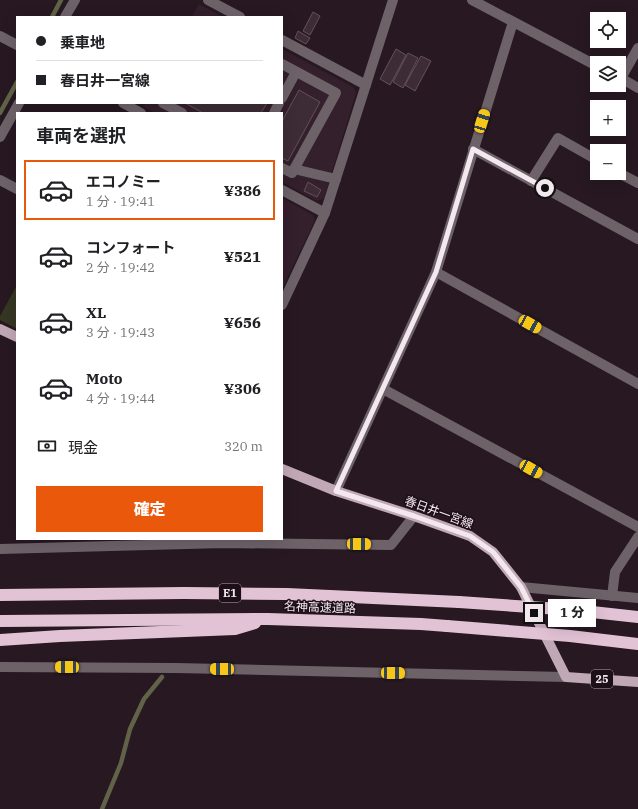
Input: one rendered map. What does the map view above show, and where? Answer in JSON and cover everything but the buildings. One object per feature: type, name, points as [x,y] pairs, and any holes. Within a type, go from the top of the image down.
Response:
[{"type":"highway","name":"名神高速道路","points":[[0,595],[200,593],[287,594],[460,602],[574,610],[638,617]]},
{"type":"highway","name":"名神高速道路","points":[[0,621],[268,619],[447,626],[570,636],[638,644]]},
{"type":"highway","points":[[0,640],[235,629],[268,619]]},
{"type":"main road","points":[[0,329],[16,337]]},
{"type":"main road","name":"春日井一宮線","points":[[283,469],[336,491],[470,536],[493,552],[521,587],[566,677]]},
{"type":"main road","name":"25","points":[[566,677],[638,682]]},
{"type":"street","points":[[67,16],[75,0]]},
{"type":"street","points":[[208,0],[238,16]]},
{"type":"street","points":[[283,303],[325,213],[393,0]]},
{"type":"street","points":[[472,0],[590,62]]},
{"type":"street","points":[[336,491],[436,272],[513,22]]},
{"type":"street","points":[[0,36],[16,44]]},
{"type":"street","points":[[283,41],[366,85]]},
{"type":"street","points":[[626,68],[638,48]]},
{"type":"street","points":[[283,65],[336,93],[292,173],[283,168]]},
{"type":"street","points":[[283,96],[296,72]]},
{"type":"street","points":[[626,81],[638,88]]},
{"type":"street","points":[[0,138],[18,104]]},
{"type":"street","points":[[125,104],[139,112]]},
{"type":"street","points":[[165,104],[180,112]]},
{"type":"street","points":[[531,181],[558,138],[590,156]]},
{"type":"street","points":[[473,149],[638,240]]},
{"type":"street","points":[[294,169],[336,179]]},
{"type":"street","points":[[626,177],[638,184]]},
{"type":"street","points":[[0,180],[16,188]]},
{"type":"street","points":[[283,191],[325,213]]},
{"type":"street","points":[[436,272],[638,384]]},
{"type":"street","points":[[383,389],[638,527]]},
{"type":"street","points":[[0,549],[223,543],[391,545],[414,516]]},
{"type":"street","points":[[612,596],[615,572],[638,537]]},
{"type":"street","points":[[521,587],[638,598]]},
{"type":"street","points":[[0,667],[176,668],[566,677]]},
{"type":"shaded area","points":[[199,4],[221,16],[193,16]]},
{"type":"shaded area","points":[[283,50],[353,87],[356,93],[324,198],[317,201],[283,183],[283,112],[153,112],[143,106],[144,104],[283,104]]},
{"type":"shaded area","points":[[283,199],[313,215],[315,220],[283,287]]},
{"type":"green space","points":[[16,287],[16,328],[0,320],[0,316]]},
{"type":"waterway","points":[[53,16],[61,0]]},
{"type":"waterway","points":[[0,113],[16,84]]},
{"type":"waterway","points":[[102,809],[121,763],[130,729],[144,699],[162,677]]},
{"type":"route","points":[[534,613],[521,587],[493,552],[470,536],[336,491],[436,272],[473,149],[545,188]]}]
